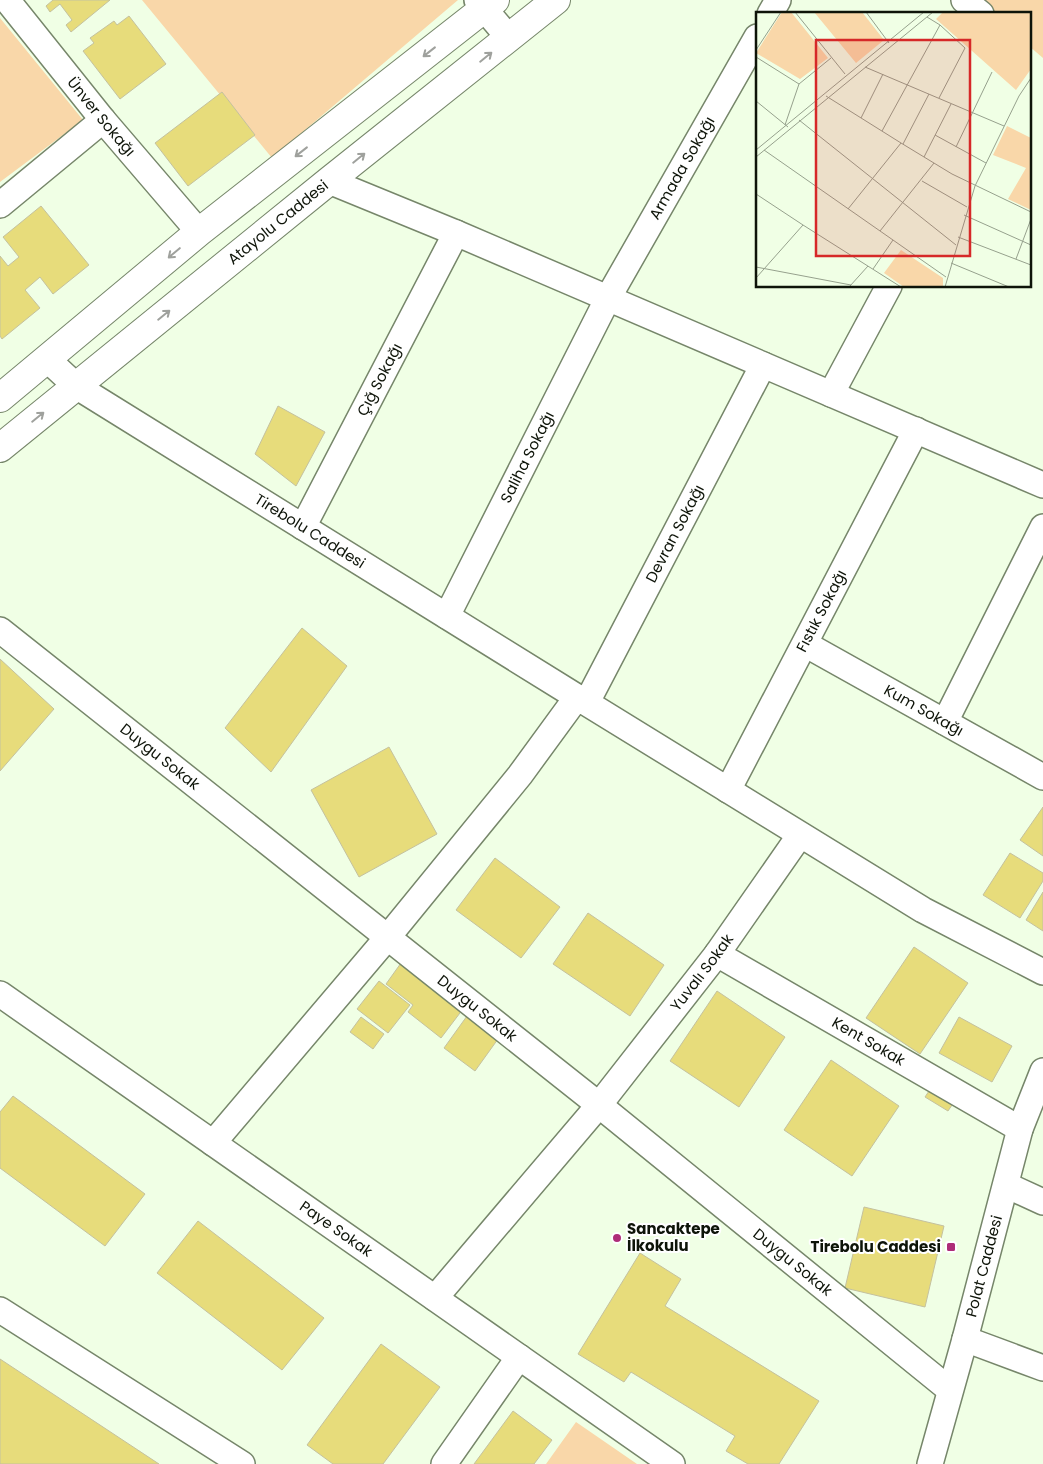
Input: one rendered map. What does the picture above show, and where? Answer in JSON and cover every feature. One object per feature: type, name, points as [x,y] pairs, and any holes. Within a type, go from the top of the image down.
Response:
[{"type":"main road","name":"Atayolu Caddesi","points":[[0,448],[556,0]]},
{"type":"main road","points":[[0,398],[199,232],[485,3]]},
{"type":"street","name":"Ünver Sokağı","points":[[7,0],[103,120],[199,232]]},
{"type":"street","points":[[771,12],[778,0]]},
{"type":"street","points":[[964,0],[979,12]]},
{"type":"street","points":[[485,3],[509,38]]},
{"type":"street","name":"Armada Sokağı","points":[[608,298],[756,39]]},
{"type":"street","points":[[0,205],[103,120]]},
{"type":"street","points":[[329,181],[456,233],[1043,485]]},
{"type":"street","name":"Çığ Sokağı","points":[[303,527],[456,233]]},
{"type":"street","points":[[831,394],[888,288]]},
{"type":"street","name":"Saliha Sokağı","points":[[447,616],[608,298]]},
{"type":"street","name":"Tirebolu Caddesi","points":[[47,358],[76,386],[800,835],[923,910],[1043,972]]},
{"type":"street","name":"Devran Sokağı","points":[[213,1143],[387,938],[582,699],[763,365]]},
{"type":"street","name":"Fıstık Sokağı","points":[[728,790],[916,430]]},
{"type":"street","points":[[945,722],[1043,527]]},
{"type":"street","name":"Duygu Sokak","points":[[0,630],[598,1105],[950,1390]]},
{"type":"street","name":"Kum Sokağı","points":[[805,644],[1043,776]]},
{"type":"street","name":"Yuvalı Sokak","points":[[435,1298],[598,1105],[717,954],[800,835]]},
{"type":"street","name":"Kent Sokak","points":[[717,954],[1020,1130]]},
{"type":"street","name":"Paye Sokak","points":[[0,994],[672,1464]]},
{"type":"street","name":"Polat Caddesi","points":[[930,1464],[1020,1130],[1043,1071]]},
{"type":"street","points":[[1006,1185],[1043,1202]]},
{"type":"street","points":[[0,1310],[242,1464]]},
{"type":"street","points":[[965,1339],[1043,1368]]},
{"type":"street","points":[[444,1464],[520,1357]]},
{"type":"shaded area","points":[[142,0],[458,0],[272,158]]},
{"type":"shaded area","points":[[977,0],[1043,0],[1043,58],[1030,47],[1030,12],[990,12]]},
{"type":"shaded area","points":[[0,18],[83,120],[0,182]]},
{"type":"shaded area","points":[[576,1422],[637,1464],[546,1464]]},
{"type":"building","points":[[53,0],[110,0],[71,32],[66,25],[72,20],[60,4],[50,12],[46,6]]},
{"type":"building","points":[[129,16],[166,64],[120,99],[83,51],[94,43],[90,38],[114,21],[117,25]]},
{"type":"building","points":[[222,92],[255,135],[188,186],[155,143]]},
{"type":"building","points":[[41,206],[89,265],[53,294],[40,277],[25,290],[40,308],[2,339],[0,336],[0,256],[8,266],[19,257],[3,237]]},
{"type":"building","points":[[278,406],[325,432],[296,486],[255,454]]},
{"type":"building","points":[[302,628],[347,666],[271,772],[225,728]]},
{"type":"building","points":[[0,659],[54,709],[0,771]]},
{"type":"building","points":[[389,747],[437,834],[359,877],[311,790]]},
{"type":"building","points":[[1043,807],[1043,856],[1020,840]]},
{"type":"building","points":[[1010,853],[1043,873],[1043,881],[1020,918],[983,895]]},
{"type":"building","points":[[495,858],[560,907],[521,958],[456,910]]},
{"type":"building","points":[[1043,892],[1043,931],[1026,920]]},
{"type":"building","points":[[588,913],[664,965],[630,1016],[553,964]]},
{"type":"building","points":[[914,947],[968,983],[920,1054],[866,1018]]},
{"type":"building","points":[[401,963],[463,1009],[441,1038],[408,1012],[413,1005],[386,984]]},
{"type":"building","points":[[379,981],[410,1005],[388,1033],[357,1009]]},
{"type":"building","points":[[717,991],[785,1037],[739,1107],[670,1061]]},
{"type":"building","points":[[467,1016],[498,1039],[475,1071],[444,1048]]},
{"type":"building","points":[[361,1017],[384,1034],[373,1049],[350,1032]]},
{"type":"building","points":[[959,1017],[1012,1046],[992,1082],[939,1053]]},
{"type":"building","points":[[831,1060],[899,1106],[852,1176],[784,1130]]},
{"type":"building","points":[[931,1088],[954,1102],[948,1111],[925,1097]]},
{"type":"building","points":[[13,1096],[145,1194],[105,1246],[0,1168],[0,1112]]},
{"type":"building","points":[[864,1207],[944,1226],[925,1307],[845,1288]]},
{"type":"building","points":[[198,1221],[324,1318],[282,1370],[157,1273]]},
{"type":"building","points":[[640,1253],[681,1279],[665,1306],[819,1401],[779,1464],[748,1464],[726,1451],[735,1436],[631,1372],[624,1382],[578,1354]]},
{"type":"building","points":[[381,1344],[440,1387],[383,1464],[333,1464],[307,1445]]},
{"type":"building","points":[[0,1359],[159,1464],[0,1464]]},
{"type":"building","points":[[513,1411],[552,1440],[534,1464],[474,1464]]},
{"type":"place","name":"Sancaktepe İlkokulu","points":[[617,1238]]},
{"type":"place","name":"Tirebolu Caddesi","points":[[951,1247]]}]
